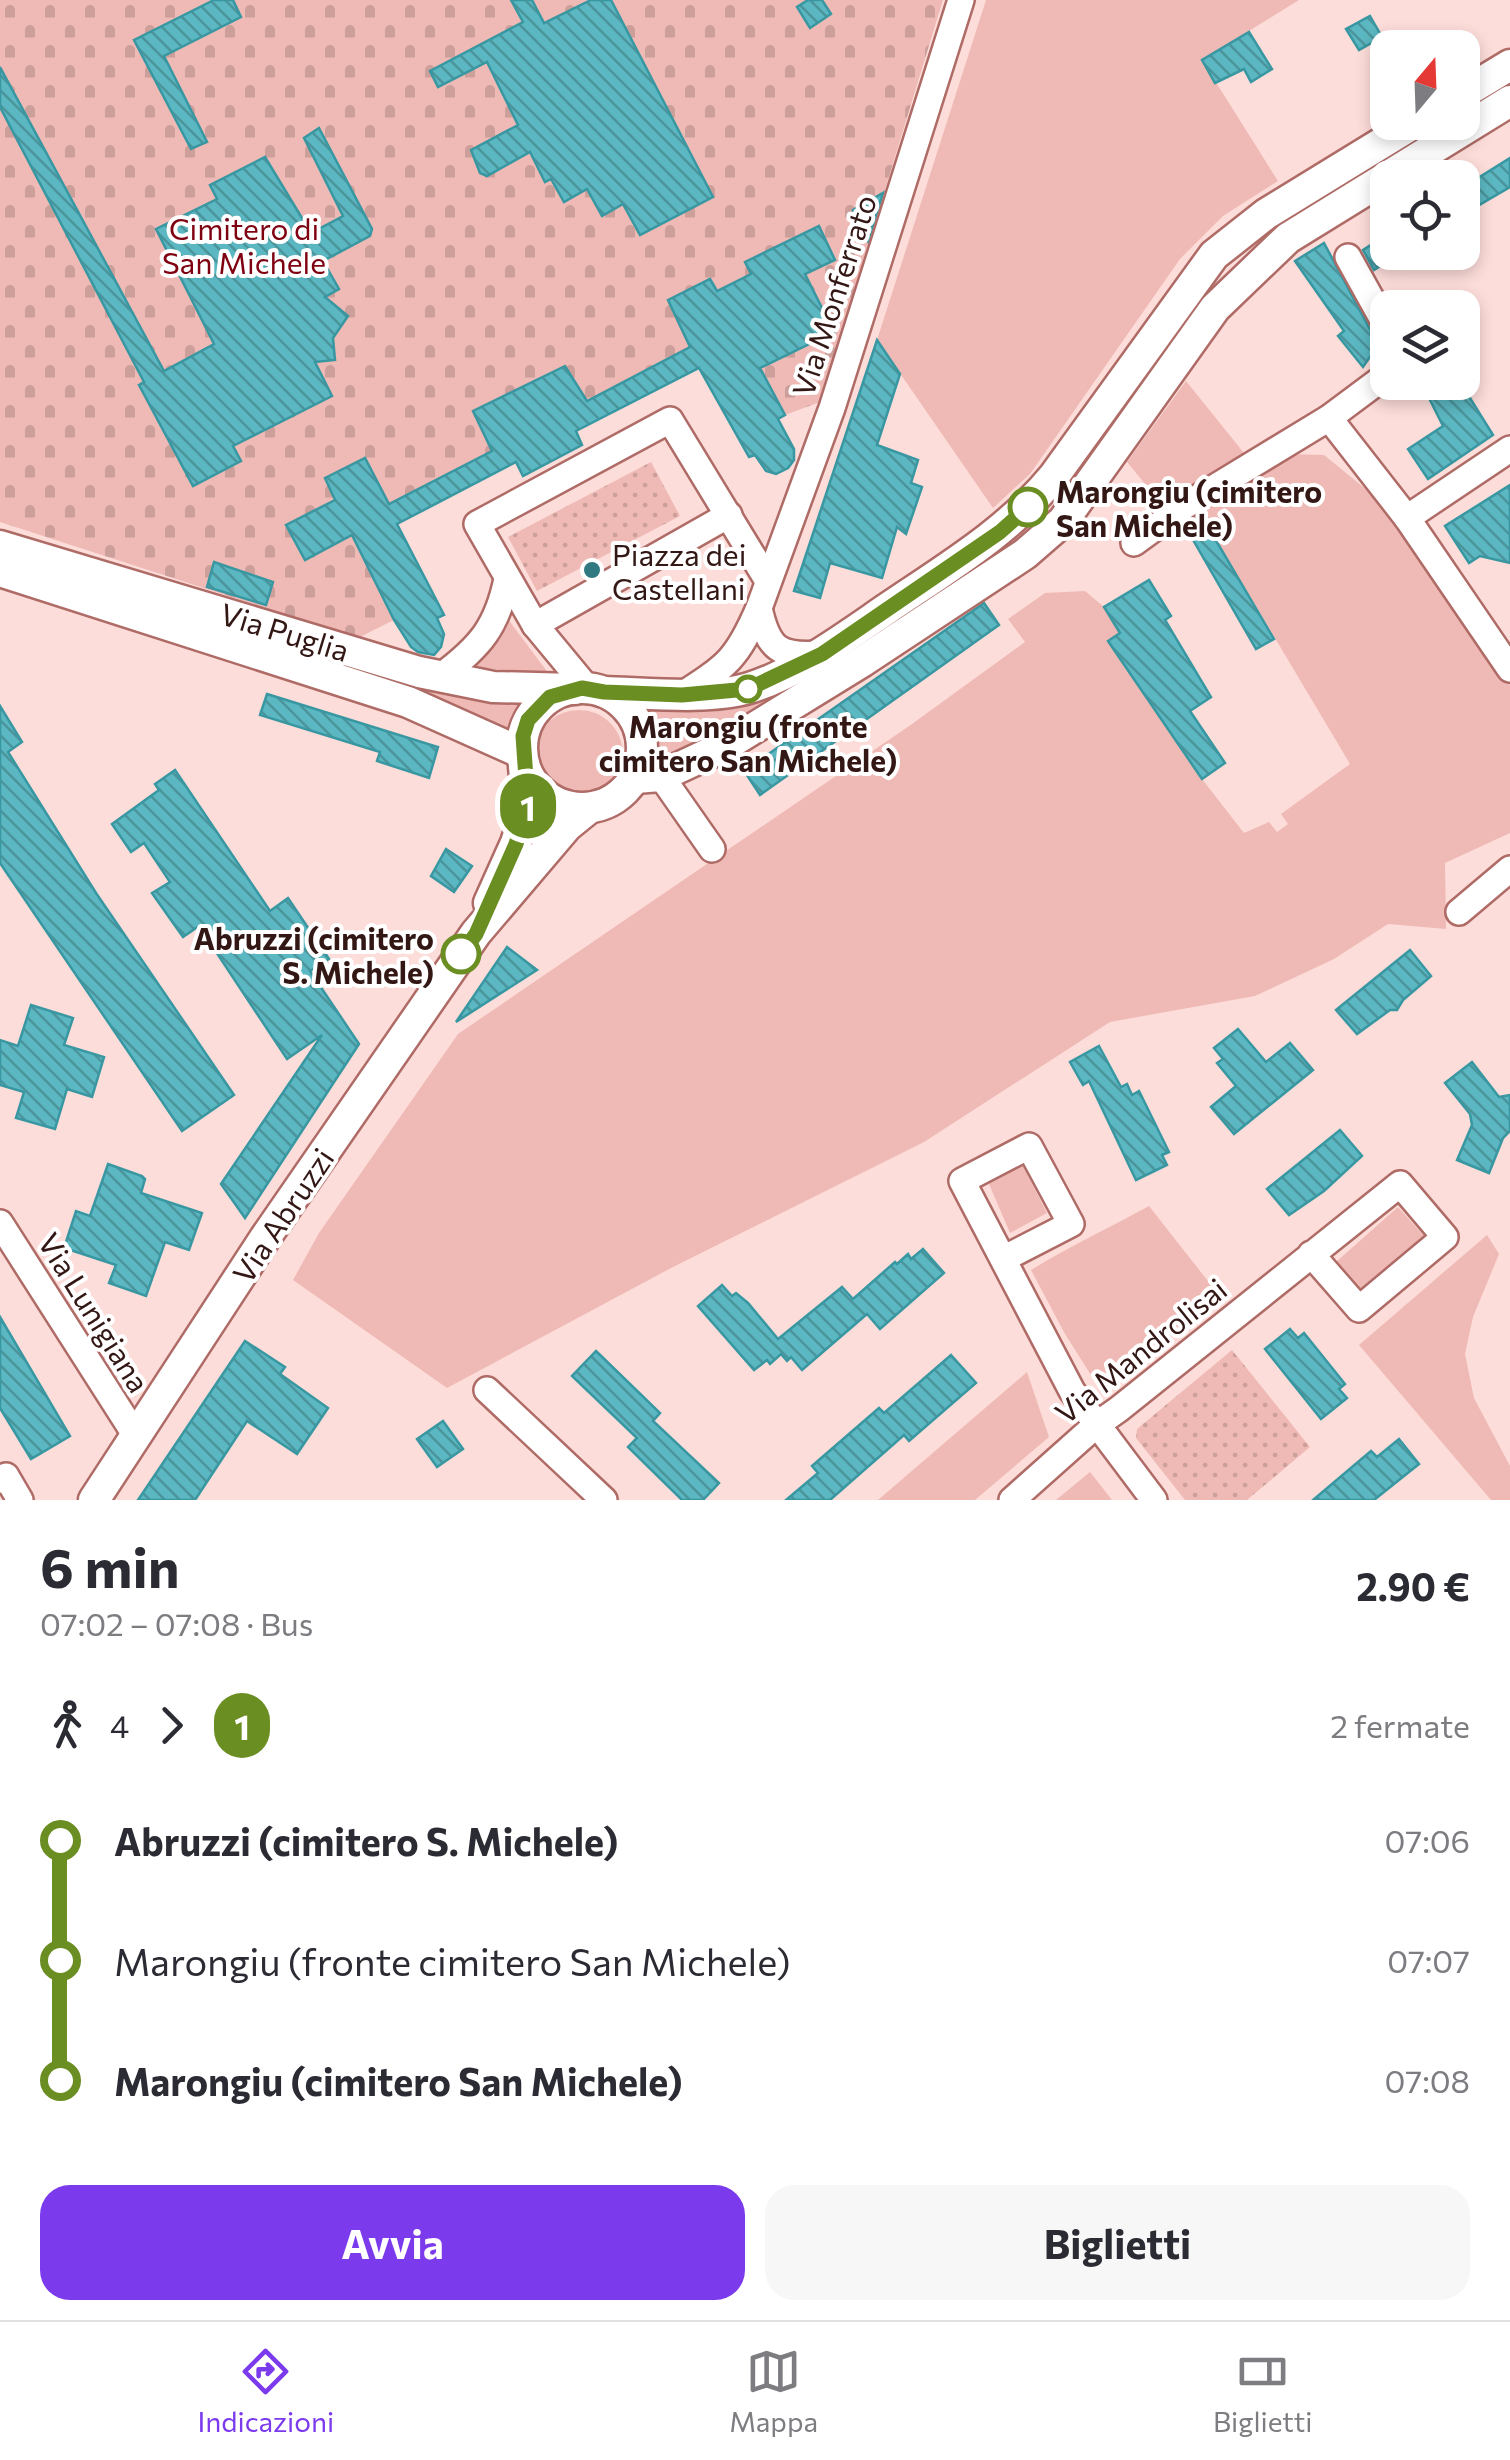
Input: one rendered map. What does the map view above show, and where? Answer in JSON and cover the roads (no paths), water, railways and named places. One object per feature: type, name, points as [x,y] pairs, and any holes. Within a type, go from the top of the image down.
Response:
[{"type":"street","name":"Via Monferrato","points":[[682,695],[726,666],[746,639],[759,608],[832,408],[961,0]]},
{"type":"street","points":[[1480,83],[1510,65]]},
{"type":"street","points":[[712,849],[648,777],[642,759],[642,738],[635,718],[622,702],[589,690],[550,697],[528,720],[523,759],[534,784],[549,799],[568,807],[588,808],[607,804],[648,777],[725,746],[864,661],[1026,554],[1063,521],[1215,308],[1267,255],[1288,238],[1510,101]]},
{"type":"street","name":"Via Puglia","points":[[0,546],[441,676],[493,686],[682,695],[748,689],[822,654],[1000,532],[1030,505],[1214,255],[1238,233],[1387,140]]},
{"type":"street","points":[[1348,257],[1370,297]]},
{"type":"street","points":[[1134,542],[1329,418],[1370,387]]},
{"type":"street","points":[[1329,418],[1407,518],[1510,669]]},
{"type":"street","points":[[589,690],[536,626],[478,524],[670,420],[768,581]]},
{"type":"street","points":[[1407,518],[1510,449]]},
{"type":"street","points":[[536,626],[729,516]]},
{"type":"street","name":"Via Puglia","points":[[0,571],[408,702],[523,759]]},
{"type":"street","points":[[441,676],[474,649],[493,626],[507,579]]},
{"type":"street","points":[[759,608],[765,634],[776,646],[790,656],[822,654]]},
{"type":"street","name":"Via Abruzzi","points":[[476,934],[516,844],[528,806],[523,759]]},
{"type":"street","name":"Via Abruzzi","points":[[94,1500],[265,1238],[476,934],[567,826],[588,808]]},
{"type":"street","points":[[1459,912],[1510,869]]},
{"type":"street","points":[[1003,1259],[1070,1224],[1029,1146],[962,1181],[1072,1391],[1154,1500]]},
{"type":"street","name":"Via Mandrolisai","points":[[1012,1500],[1095,1426],[1400,1184],[1445,1237],[1359,1309],[1312,1254]]},
{"type":"street","name":"Via Lunigiana","points":[[0,1222],[136,1436]]},
{"type":"street","points":[[487,1390],[604,1500]]},
{"type":"street","points":[[0,1480],[6,1476],[20,1500]]},
{"type":"place","name":"Marongiu (cimitero San Michele)","points":[[1028,507]]},
{"type":"place","name":"Piazza dei Castellani","points":[[592,570]]},
{"type":"place","name":"Marongiu (fronte cimitero San Michele)","points":[[748,689]]},
{"type":"place","name":"Abruzzi (cimitero S. Michele)","points":[[461,954]]},
{"type":"park label","name":"Cimitero di San Michele","points":[[244,244]]}]
